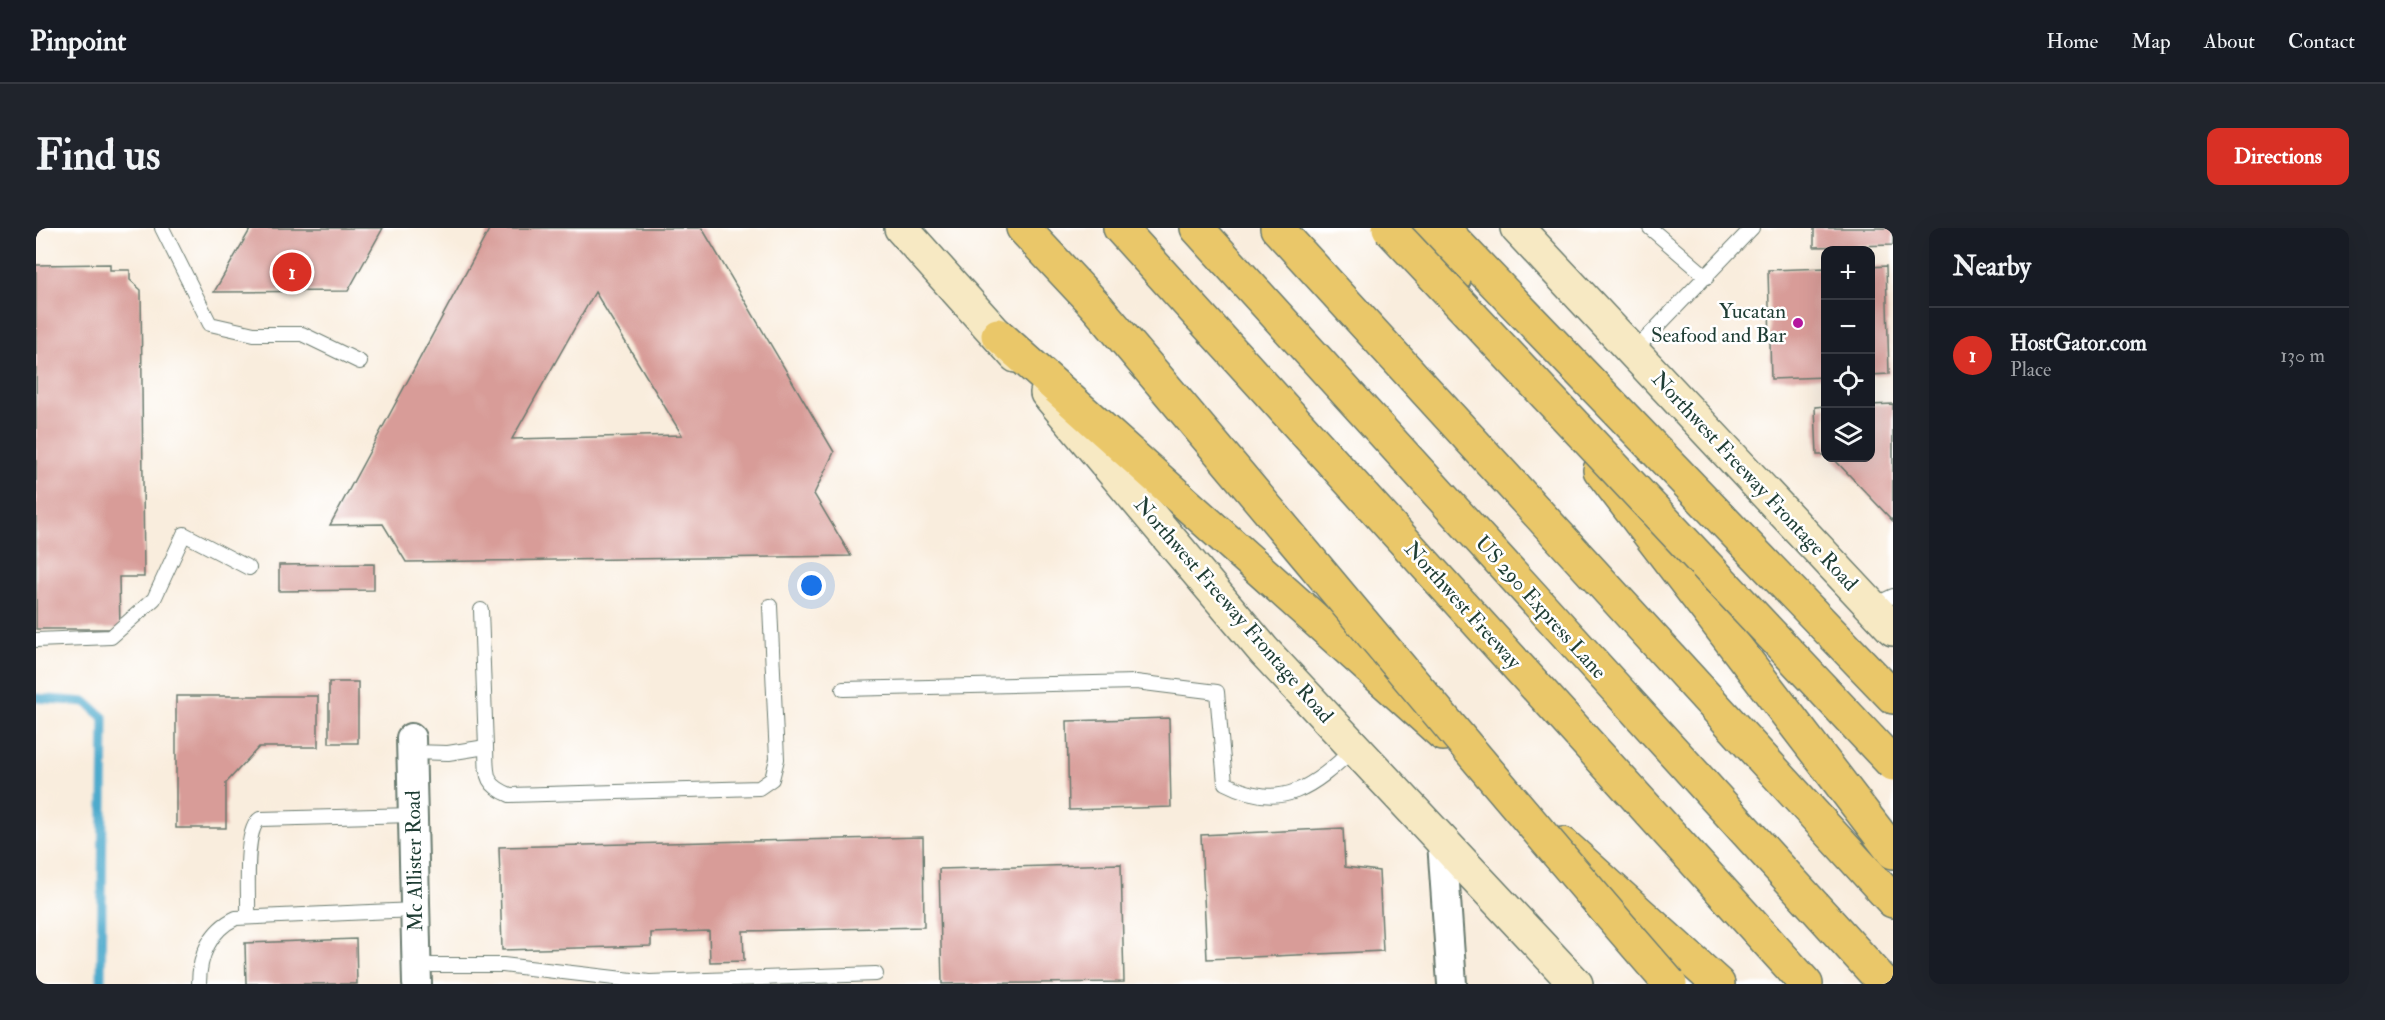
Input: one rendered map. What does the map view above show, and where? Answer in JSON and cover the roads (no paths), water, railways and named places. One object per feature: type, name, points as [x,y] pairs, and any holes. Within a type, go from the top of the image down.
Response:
[{"type":"highway","points":[[1023,228],[1097,307],[1277,517],[1545,841],[1670,984]]},
{"type":"highway","name":"Northwest Freeway","points":[[1120,228],[1806,984]]},
{"type":"highway","name":"US 290 Express Lane","points":[[1197,228],[1886,984]]},
{"type":"highway","points":[[1277,228],[1893,901]]},
{"type":"highway","points":[[1389,228],[1893,764]]},
{"type":"highway","points":[[1414,228],[1893,852]]},
{"type":"highway","points":[[1443,228],[1893,697]]},
{"type":"highway","points":[[998,335],[1718,984]]},
{"type":"main road","name":"Northwest Freeway Frontage Road","points":[[901,228],[998,335],[1264,651],[1576,984]]},
{"type":"main road","name":"Northwest Freeway Frontage Road","points":[[1517,228],[1886,610]]},
{"type":"street","name":"Mc Allister Road","points":[[411,745],[417,974]]},
{"type":"street","points":[[1442,842],[1452,984]]},
{"type":"lane","points":[[162,228],[210,324],[254,334],[302,334],[360,362]]},
{"type":"lane","points":[[1650,228],[1707,277]]},
{"type":"lane","points":[[1634,351],[1752,228]]},
{"type":"lane","points":[[36,640],[111,637],[154,599],[184,534],[249,568]]},
{"type":"lane","points":[[481,610],[487,779],[495,789],[510,795],[759,788],[772,779],[777,759],[770,606]]},
{"type":"lane","points":[[843,689],[1136,682],[1217,692],[1225,783],[1243,792],[1265,797],[1287,794],[1307,786],[1329,772],[1356,747]]},
{"type":"lane","points":[[411,745],[448,753],[486,747]]},
{"type":"lane","points":[[248,916],[250,835],[251,828],[260,819],[413,815]]},
{"type":"lane","points":[[199,984],[201,960],[211,938],[229,921],[248,916],[415,910]]},
{"type":"lane","points":[[417,974],[503,965],[649,982],[876,974]]},
{"type":"waterway","points":[[36,698],[86,702],[104,718],[101,984]]},
{"type":"place","name":"HostGator.com","points":[[292,272]]},
{"type":"place","name":"Yucatan Seafood and Bar","points":[[1798,323]]}]
